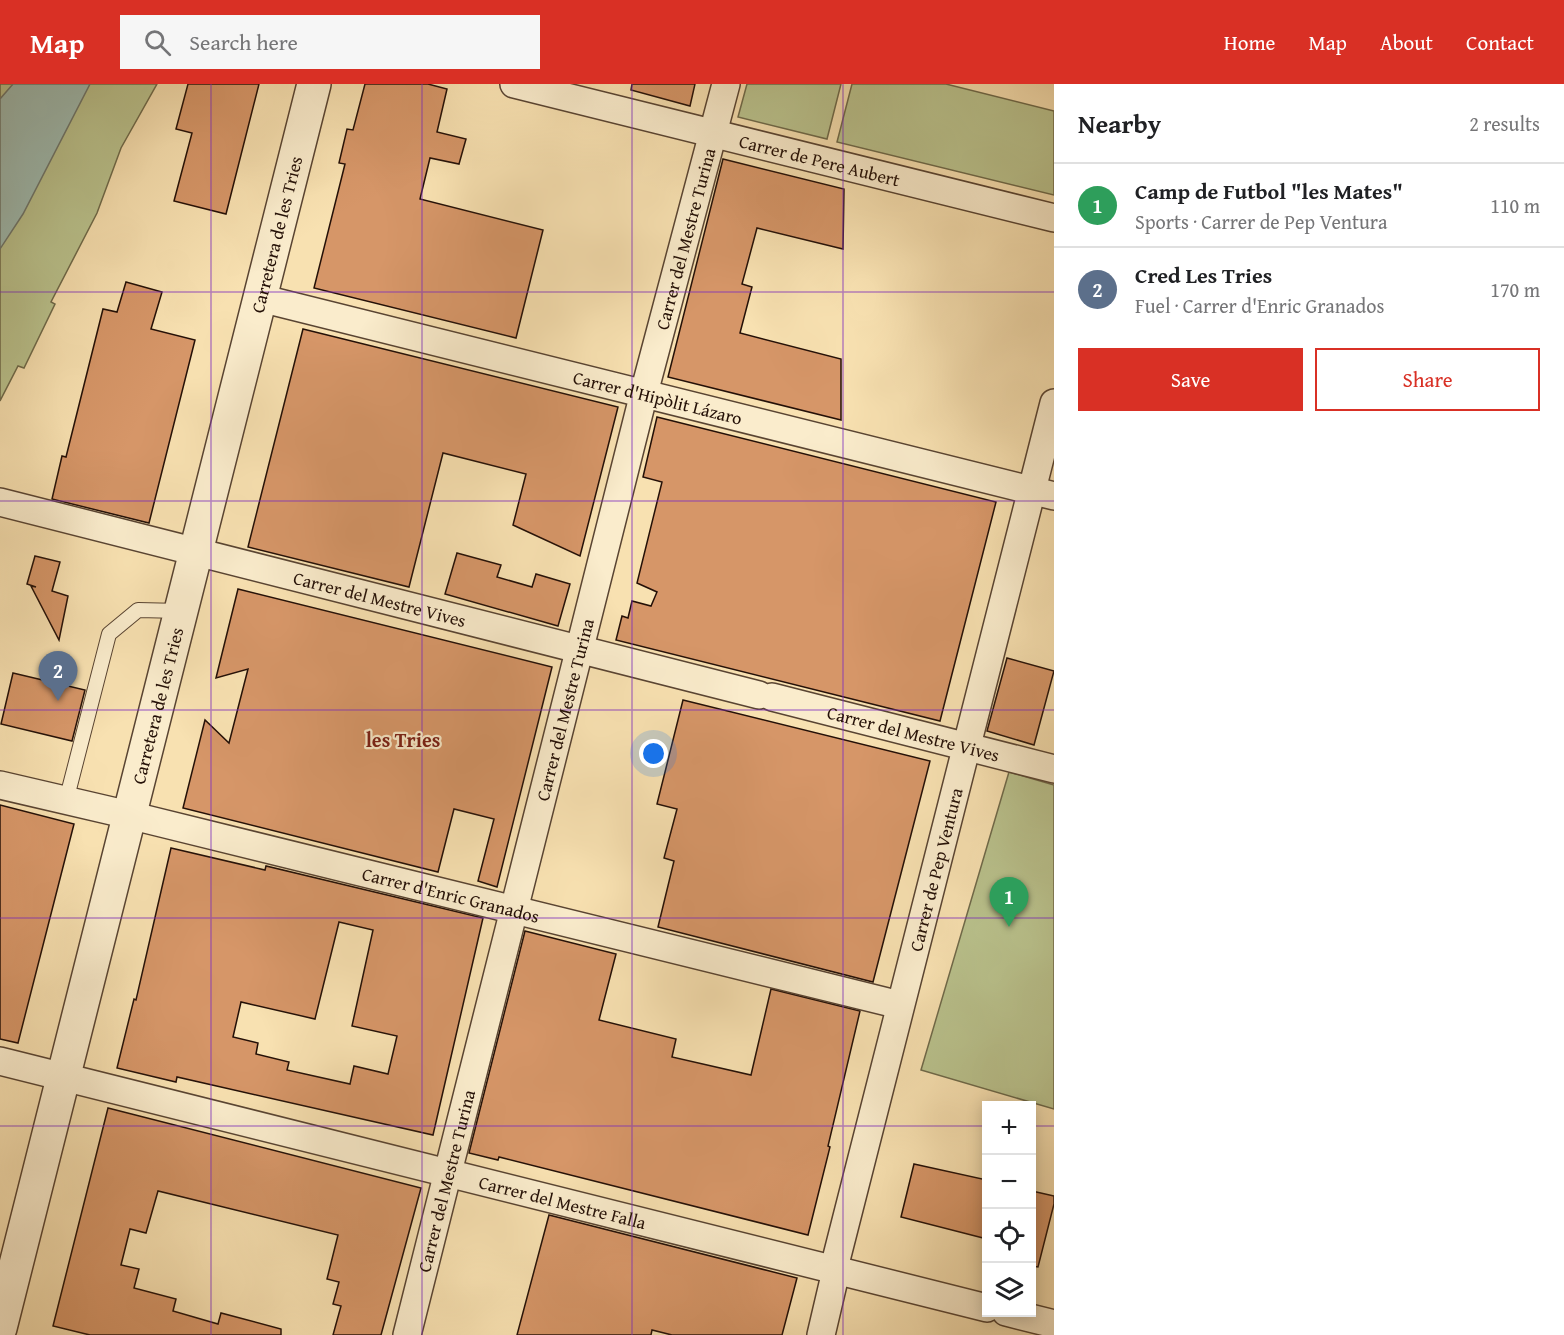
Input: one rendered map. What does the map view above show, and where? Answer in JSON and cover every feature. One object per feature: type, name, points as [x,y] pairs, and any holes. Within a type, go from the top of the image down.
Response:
[{"type":"street","name":"Carretera de les Tries","points":[[0,1328],[314,84]]},
{"type":"street","name":"Carrer de Pere Aubert","points":[[514,84],[1054,218]]},
{"type":"street","name":"Carrer del Mestre Turina","points":[[407,1335],[644,393],[726,84]]},
{"type":"street","name":"Carrer d'Hipòlit Lázaro","points":[[260,298],[1043,494]]},
{"type":"street","name":"Carrer de Pep Ventura","points":[[820,1335],[837,1270],[835,1264],[837,1253],[967,746],[1043,494],[1054,404]]},
{"type":"street","name":"Carrer del Mestre Vives","points":[[0,502],[1054,769]]},
{"type":"street","name":"Carrer d'Enric Granados","points":[[0,785],[900,1005]]},
{"type":"street","name":"Carrer del Mestre Falla","points":[[0,1061],[982,1307]]},
{"type":"street","points":[[1026,1317],[1054,1324]]},
{"type":"street","points":[[0,1334],[4,1335]]},
{"type":"lane","points":[[66,801],[109,634],[138,610],[181,611]]},
{"type":"green space","points":[[0,84],[157,84],[121,148],[97,213],[51,302],[55,304],[24,368],[18,366],[0,401]]},
{"type":"green space","points":[[747,84],[841,84],[827,139],[738,117]]},
{"type":"green space","points":[[852,84],[946,84],[1054,111],[1054,195],[837,142]]},
{"type":"green space","points":[[1009,772],[1054,785],[1054,1109],[1036,1104],[1036,1101],[1027,1101],[921,1070]]},
{"type":"water","points":[[13,84],[90,84],[23,214],[0,249],[0,99]]},
{"type":"building","points":[[188,84],[259,84],[226,214],[174,201],[192,133],[176,129]]},
{"type":"building","points":[[365,84],[428,84],[447,89],[437,132],[466,139],[459,164],[430,158],[420,199],[543,230],[516,338],[314,288],[345,164],[339,163],[347,129],[353,130]]},
{"type":"building","points":[[632,84],[695,84],[690,106],[631,90]]},
{"type":"building","points":[[723,159],[844,189],[843,249],[757,228],[742,284],[752,287],[740,333],[841,359],[841,420],[668,377]]},
{"type":"building","points":[[126,282],[162,292],[151,329],[195,340],[149,523],[52,499],[62,456],[66,457],[103,309],[117,312]]},
{"type":"building","points":[[303,329],[618,407],[580,556],[513,525],[526,474],[443,453],[409,587],[248,547]]},
{"type":"building","points":[[657,417],[996,502],[940,721],[616,640],[622,616],[628,618],[632,601],[651,606],[657,592],[637,583],[662,482],[643,477]]},
{"type":"building","points":[[457,553],[501,565],[497,577],[532,587],[536,574],[570,584],[558,626],[445,594]]},
{"type":"building","points":[[35,556],[60,562],[52,591],[68,596],[59,640],[31,586],[36,587],[27,584]]},
{"type":"building","points":[[238,589],[552,667],[497,887],[478,881],[494,819],[454,809],[438,872],[183,808],[205,720],[229,743],[248,669],[216,678]]},
{"type":"building","points":[[1007,658],[1054,671],[1034,745],[987,731]]},
{"type":"building","points":[[13,673],[85,690],[72,741],[1,724]]},
{"type":"building","points":[[683,700],[930,761],[873,982],[658,927],[674,861],[664,858],[677,809],[657,804]]},
{"type":"building","points":[[0,805],[74,824],[18,1043],[0,1039]]},
{"type":"building","points":[[171,848],[265,870],[266,866],[483,918],[433,1135],[177,1077],[176,1082],[117,1068],[134,999],[136,1000]],"holes":[[[339,922],[373,930],[352,1026],[397,1036],[388,1074],[354,1066],[350,1084],[287,1070],[289,1062],[256,1054],[258,1043],[233,1037],[241,1002],[315,1019]]]},
{"type":"building","points":[[525,931],[616,954],[599,1020],[676,1039],[672,1057],[751,1075],[771,989],[860,1011],[808,1235],[499,1157],[498,1160],[469,1153]]},
{"type":"building","points":[[108,1108],[421,1188],[381,1335],[333,1335],[341,1306],[333,1304],[339,1282],[327,1279],[338,1235],[158,1191],[146,1233],[130,1229],[121,1265],[139,1269],[134,1288],[176,1299],[173,1311],[218,1324],[221,1313],[281,1329],[281,1335],[90,1335],[53,1326]]},
{"type":"building","points":[[914,1164],[982,1179],[982,1238],[901,1217]]},
{"type":"building","points":[[1036,1192],[1054,1196],[1038,1267],[1036,1267]]},
{"type":"building","points":[[549,1215],[797,1278],[782,1335],[672,1335],[652,1330],[651,1335],[517,1335]]},
{"type":"place","name":"Cred Les Tries","points":[[58,701]]},
{"type":"place","name":"Camp de Futbol \"les Mates\"","points":[[1009,927]]},
{"type":"district","name":"les Tries","points":[[403,739]]}]
